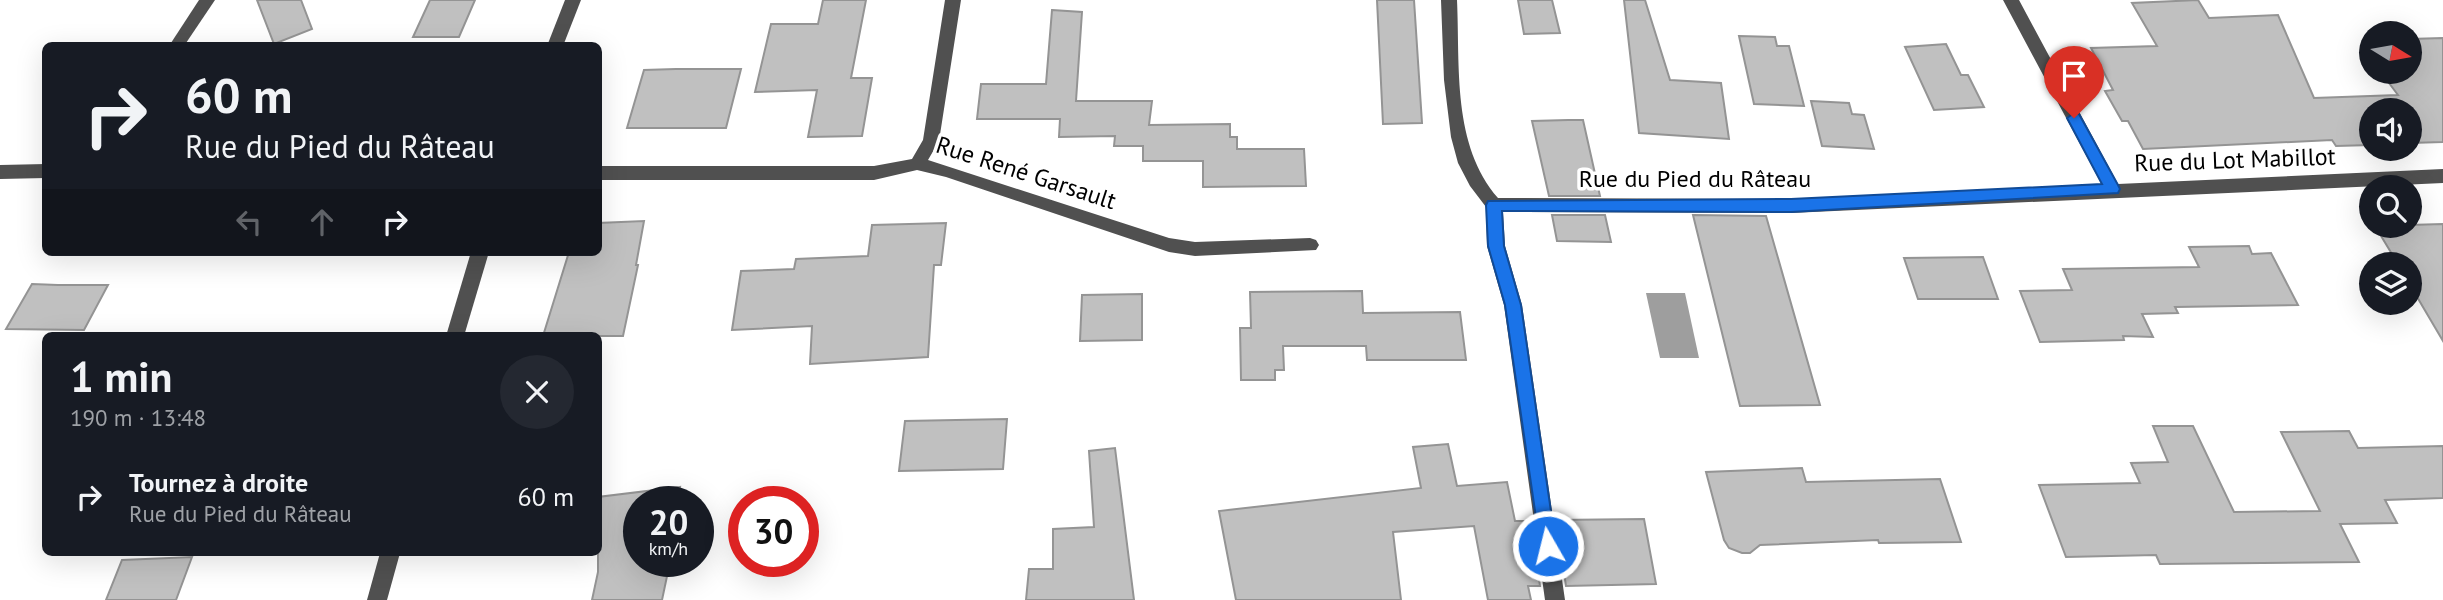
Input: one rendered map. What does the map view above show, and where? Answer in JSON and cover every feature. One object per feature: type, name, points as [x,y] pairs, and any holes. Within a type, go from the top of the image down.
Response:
[{"type":"street","points":[[179,42],[207,0]]},
{"type":"street","points":[[557,42],[573,0]]},
{"type":"street","points":[[917,164],[931,141],[953,0]]},
{"type":"street","points":[[1450,0],[1457,135],[1480,193],[1494,205],[1496,246],[1513,305],[1555,600]]},
{"type":"street","points":[[2011,0],[2112,189]]},
{"type":"street","name":"Rue René Garsault","points":[[602,173],[874,173],[917,164],[946,171],[1169,245],[1195,249],[1310,245]]},
{"type":"street","points":[[0,172],[42,171]]},
{"type":"street","name":"Rue du Lot Mabillot","points":[[2112,189],[2443,176]]},
{"type":"street","name":"Rue du Pied du Râteau","points":[[1494,205],[1791,206],[2112,189]]},
{"type":"street","points":[[456,332],[479,256]]},
{"type":"street","points":[[377,600],[389,556]]},
{"type":"shaded area","points":[[1646,293],[1685,293],[1699,358],[1660,358]]},
{"type":"building","points":[[257,0],[301,0],[312,29],[273,42]]},
{"type":"building","points":[[430,0],[475,0],[459,37],[413,37]]},
{"type":"building","points":[[823,0],[866,0],[851,78],[872,78],[862,136],[808,137],[817,90],[755,92],[771,24],[818,24]]},
{"type":"building","points":[[1377,0],[1414,0],[1422,123],[1383,124]]},
{"type":"building","points":[[1518,0],[1552,0],[1560,33],[1524,34]]},
{"type":"building","points":[[1624,0],[1645,0],[1670,80],[1721,83],[1729,139],[1639,133]]},
{"type":"building","points":[[2198,0],[2209,18],[2278,15],[2314,98],[2398,95],[2390,84],[2422,84],[2422,39],[2443,38],[2443,142],[2422,143],[2422,98],[2359,98],[2359,145],[2336,146],[2332,140],[2143,149],[2128,121],[2122,121],[2105,91],[2113,90],[2091,48],[2157,46],[2132,3]]},
{"type":"building","points":[[1052,10],[1082,12],[1076,101],[1152,101],[1149,125],[1230,124],[1230,137],[1237,137],[1237,149],[1304,149],[1306,186],[1203,187],[1203,161],[1143,161],[1143,146],[1114,146],[1115,136],[1059,137],[1060,119],[977,119],[981,84],[1046,84]]},
{"type":"building","points":[[1739,36],[1775,37],[1777,46],[1789,46],[1804,106],[1754,104]]},
{"type":"building","points":[[1946,44],[1961,75],[1968,75],[1984,107],[1934,110],[1905,47]]},
{"type":"building","points":[[741,69],[726,128],[627,128],[644,70]]},
{"type":"building","points":[[1811,101],[1849,103],[1852,114],[1864,115],[1874,149],[1822,146]]},
{"type":"building","points":[[1583,120],[1600,196],[1549,196],[1532,121]]},
{"type":"building","points":[[1552,215],[1605,215],[1611,242],[1557,241]]},
{"type":"building","points":[[1693,215],[1766,216],[1820,405],[1740,406]]},
{"type":"building","points":[[644,221],[623,336],[602,336],[602,332],[544,332],[568,256],[602,256],[602,223]]},
{"type":"building","points":[[946,223],[941,265],[934,265],[928,357],[810,364],[812,326],[732,330],[741,271],[794,269],[796,259],[868,256],[872,225]]},
{"type":"building","points":[[2443,224],[2443,341],[2422,305],[2422,252],[2391,252],[2382,238],[2422,238],[2422,225]]},
{"type":"building","points":[[2249,246],[2252,254],[2271,253],[2298,305],[2175,307],[2178,313],[2142,314],[2153,337],[2123,336],[2124,340],[2040,342],[2020,291],[2072,290],[2063,269],[2199,267],[2189,247]]},
{"type":"building","points":[[1983,257],[1998,299],[1918,299],[1904,258]]},
{"type":"building","points":[[32,284],[108,285],[84,330],[6,329]]},
{"type":"building","points":[[1362,291],[1363,313],[1460,312],[1466,360],[1367,360],[1366,346],[1283,346],[1284,370],[1275,370],[1275,380],[1241,380],[1240,328],[1251,328],[1250,292]]},
{"type":"building","points":[[1142,294],[1142,340],[1080,341],[1082,295]]},
{"type":"building","points":[[1007,419],[1003,469],[899,471],[905,421]]},
{"type":"building","points":[[2153,426],[2193,426],[2234,512],[2320,511],[2281,432],[2349,431],[2358,448],[2443,446],[2443,498],[2385,500],[2397,523],[2340,524],[2359,562],[2160,564],[2156,555],[2066,557],[2039,485],[2140,483],[2131,463],[2168,462]]},
{"type":"building","points":[[1448,444],[1457,486],[1507,482],[1515,521],[1531,521],[1540,586],[1528,586],[1531,600],[1488,600],[1474,526],[1393,532],[1401,600],[1236,600],[1219,511],[1421,488],[1413,447]]},
{"type":"building","points":[[1115,448],[1134,600],[1026,600],[1029,569],[1053,569],[1053,529],[1094,527],[1089,451]]},
{"type":"building","points":[[1802,468],[1806,482],[1940,479],[1961,542],[1879,543],[1878,540],[1760,545],[1750,553],[1729,548],[1724,540],[1706,472]]},
{"type":"building","points":[[623,494],[623,577],[667,577],[662,600],[592,600],[598,572],[598,556],[602,556],[602,497]]},
{"type":"building","points":[[1644,519],[1656,584],[1566,586],[1556,520]]},
{"type":"building","points":[[192,557],[176,600],[106,600],[122,560]]},
{"type":"route","points":[[1548,546],[1513,305],[1496,246],[1494,205],[1633,203],[1791,206],[2112,189],[2074,118]]}]
